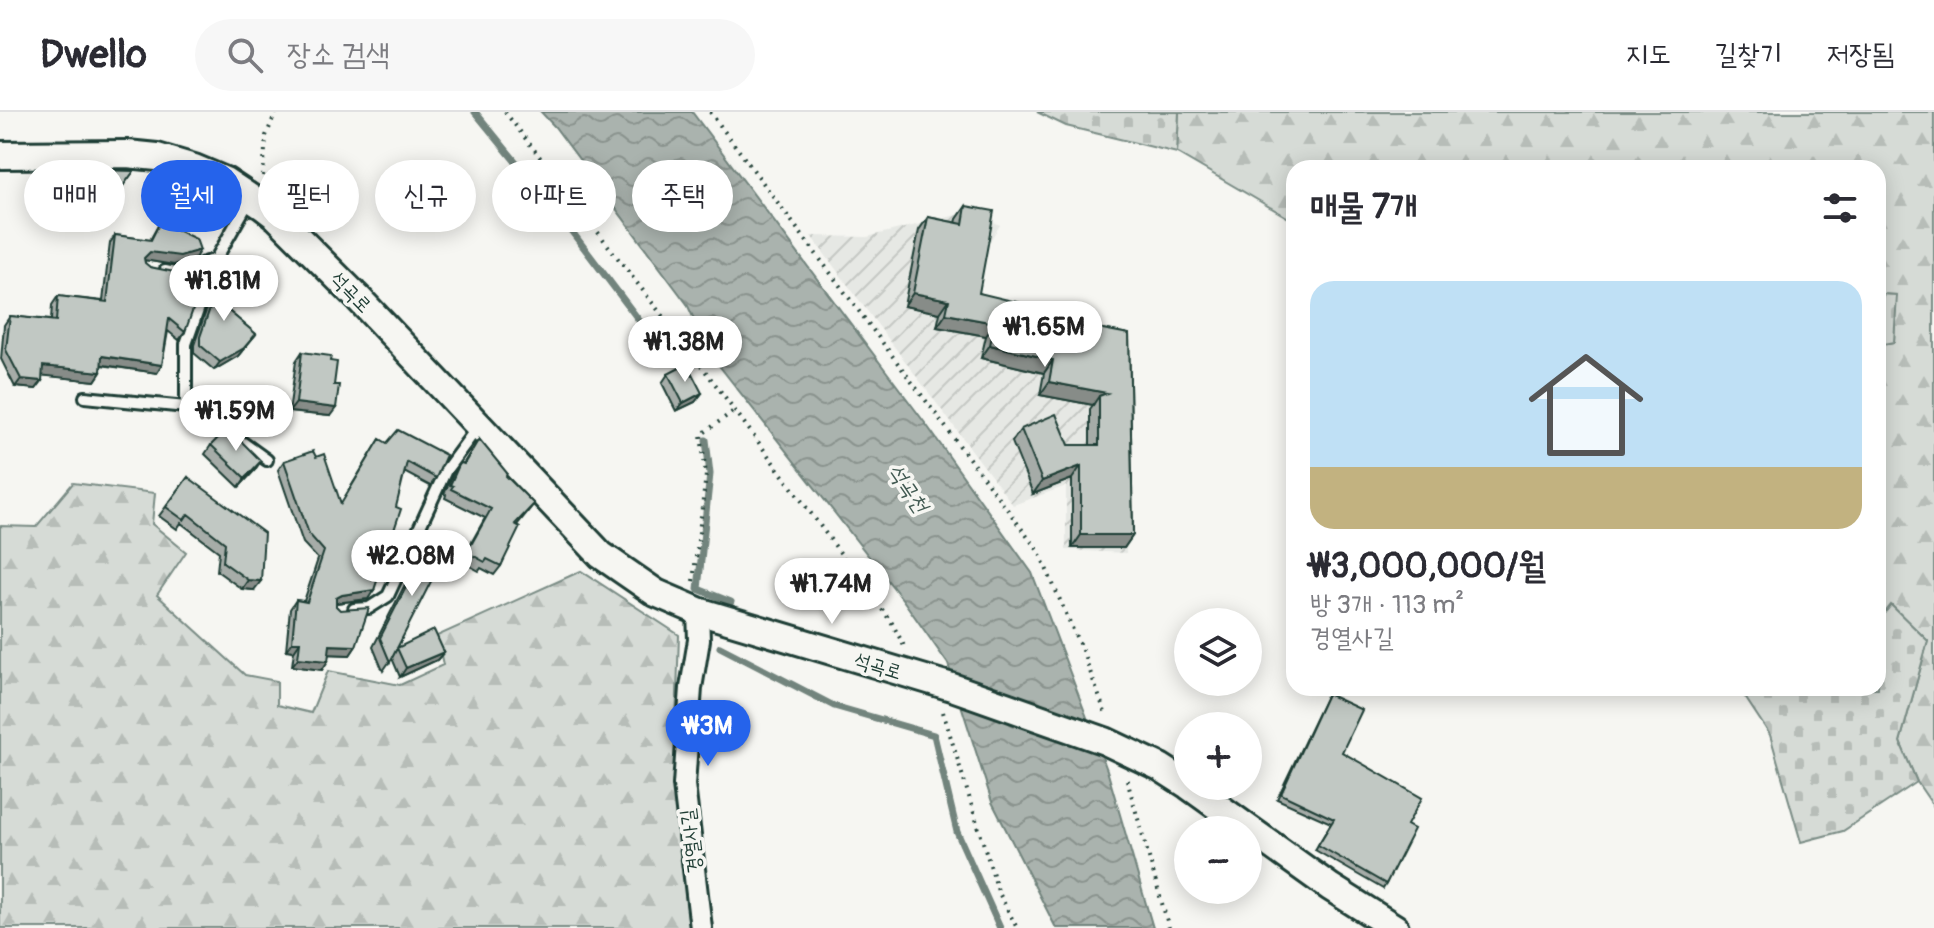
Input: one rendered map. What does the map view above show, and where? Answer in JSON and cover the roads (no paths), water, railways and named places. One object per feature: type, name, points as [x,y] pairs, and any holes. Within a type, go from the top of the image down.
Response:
[{"type":"street","name":"석곡로","points":[[0,155],[127,154],[157,157],[225,181],[277,217],[359,299],[601,555],[656,593],[698,611],[952,687],[1112,745],[1174,776]]},
{"type":"street","name":"경열사길","points":[[698,611],[699,640],[691,688],[684,785],[701,928]]},
{"type":"street","name":"석곡로","points":[[1208,800],[1330,887],[1395,928]]},
{"type":"lane","points":[[186,407],[186,344],[216,259],[250,199]]},
{"type":"lane","points":[[146,268],[175,273],[216,259]]},
{"type":"lane","points":[[85,397],[186,407],[267,460]]},
{"type":"lane","points":[[347,610],[369,608],[388,596],[446,470],[478,427]]},
{"type":"water","points":[[541,112],[692,112],[728,160],[632,160],[632,230],[616,209],[616,160],[580,160]]},
{"type":"water","name":"석곡천","points":[[733,167],[928,427],[1032,573],[1107,770],[1153,928],[1056,928],[992,802],[948,664],[903,600],[710,354],[687,304],[633,232],[733,232]]},
{"type":"waterway","points":[[475,112],[560,216],[657,344]]},
{"type":"waterway","points":[[706,440],[710,474],[698,589],[731,602]]},
{"type":"waterway","points":[[720,647],[834,706],[934,735],[957,832],[1000,928]]}]
